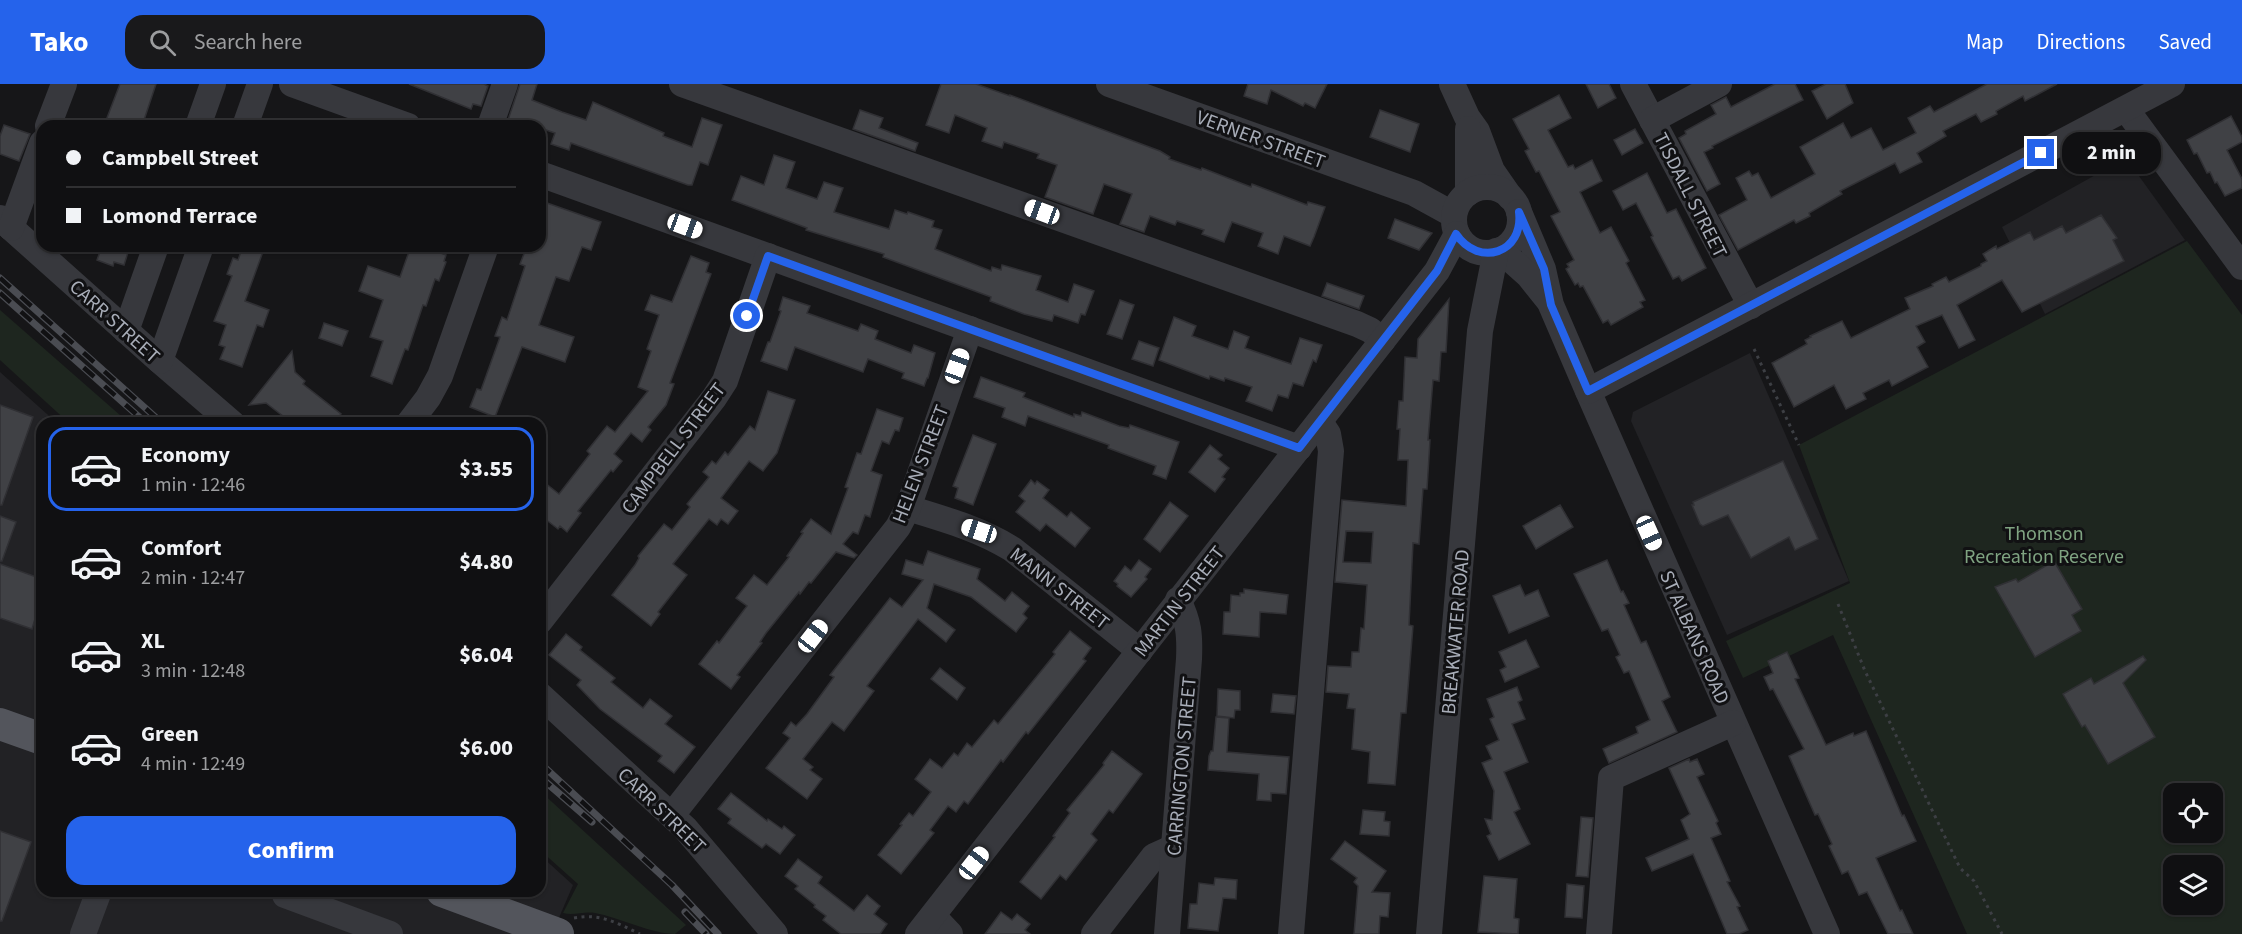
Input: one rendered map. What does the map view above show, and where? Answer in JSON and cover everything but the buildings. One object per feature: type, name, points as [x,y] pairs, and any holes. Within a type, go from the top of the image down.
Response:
[{"type":"main road","points":[[0,724],[36,737]]},
{"type":"main road","points":[[463,897],[563,926]]},
{"type":"street","points":[[50,120],[63,84]]},
{"type":"street","points":[[200,120],[213,84]]},
{"type":"street","points":[[247,120],[260,84]]},
{"type":"street","points":[[291,84],[391,120]]},
{"type":"street","points":[[492,120],[506,84]]},
{"type":"street","points":[[682,84],[1357,324],[1383,340]]},
{"type":"street","name":"VERNER STREET","points":[[1109,84],[1414,193],[1473,229]]},
{"type":"street","name":"ST ALBANS ROAD","points":[[1452,84],[1467,117],[1479,135],[1492,171],[1514,204],[1544,269],[1551,305],[1827,934]]},
{"type":"street","name":"TISDALL STREET","points":[[1633,84],[1751,306]]},
{"type":"street","points":[[1652,120],[1719,84]]},
{"type":"street","points":[[1588,391],[2172,84]]},
{"type":"street","points":[[2126,109],[2242,267]]},
{"type":"street","name":"ST ALBANS ROAD","points":[[1467,117],[1473,229],[1528,275],[1551,305]]},
{"type":"street","points":[[5,223],[36,156]]},
{"type":"street","points":[[546,176],[1299,448]]},
{"type":"street","points":[[1485,187],[1494,188],[1514,204],[1518,230],[1508,245],[1473,229],[1485,187]]},
{"type":"street","name":"CARR STREET","points":[[5,223],[36,251]]},
{"type":"street","name":"MARTIN STREET","points":[[934,928],[1179,600],[1439,269],[1473,229]]},
{"type":"street","name":"BREAKWATER ROAD","points":[[1429,934],[1480,331],[1473,229]]},
{"type":"street","name":"CARR STREET","points":[[37,252],[225,417]]},
{"type":"street","points":[[126,331],[154,252]]},
{"type":"street","points":[[160,361],[199,252]]},
{"type":"street","points":[[414,417],[428,398],[440,376],[484,252]]},
{"type":"street","name":"CAMPBELL STREET","points":[[546,613],[725,381],[768,256]]},
{"type":"street","name":"HELEN STREET","points":[[672,815],[898,527],[908,508],[970,329]]},
{"type":"street","points":[[1291,934],[1331,451],[1328,434],[1320,422]]},
{"type":"street","name":"MANN STREET","points":[[908,508],[979,531],[996,539],[1012,549],[1140,651]]},
{"type":"street","name":"CARRINGTON STREET","points":[[1167,934],[1190,635],[1187,618],[1179,600]]},
{"type":"street","name":"CARR STREET","points":[[546,700],[672,815],[699,843],[775,934]]},
{"type":"street","points":[[1599,934],[1611,778],[1733,723]]},
{"type":"street","points":[[1094,934],[1154,856],[1174,847]]},
{"type":"street","points":[[83,934],[97,897]]},
{"type":"street","points":[[290,897],[390,934]]},
{"type":"path","points":[[1754,349],[1799,445]]},
{"type":"path","points":[[1838,604],[1865,670],[1960,868],[1974,881],[2002,934]]},
{"type":"path","points":[[563,926],[594,916],[640,934]]},
{"type":"shaded area","points":[[2126,158],[2185,240],[2045,314],[2002,227]]},
{"type":"shaded area","points":[[1750,353],[1849,581],[1727,635],[1631,421],[1633,412]]},
{"type":"shaded area","points":[[0,372],[50,417],[36,417],[36,897],[546,897],[546,860],[573,885],[552,934],[0,934]]},
{"type":"green space","name":"Thomson Recreation Reserve","points":[[2187,241],[2242,315],[2242,934],[1967,934],[1833,635],[1743,678],[1726,641],[1850,583],[1799,445]]},
{"type":"green space","points":[[0,310],[122,417],[62,417],[0,360]]},
{"type":"green space","points":[[546,797],[686,925],[675,934],[595,913],[563,913],[578,884],[546,855]]},
{"type":"railway","points":[[0,278],[155,417]]},
{"type":"railway","points":[[0,293],[139,417]]},
{"type":"railway","points":[[546,769],[672,885],[718,934]]},
{"type":"railway","points":[[546,782],[592,822]]},
{"type":"railway","points":[[685,912],[706,934]]},
{"type":"route","points":[[747,316],[768,256],[1299,448],[1437,271],[1456,234],[1473,250],[1488,253],[1500,250],[1514,238],[1520,221],[1519,212],[1544,269],[1551,305],[1588,391],[2041,153]]}]
